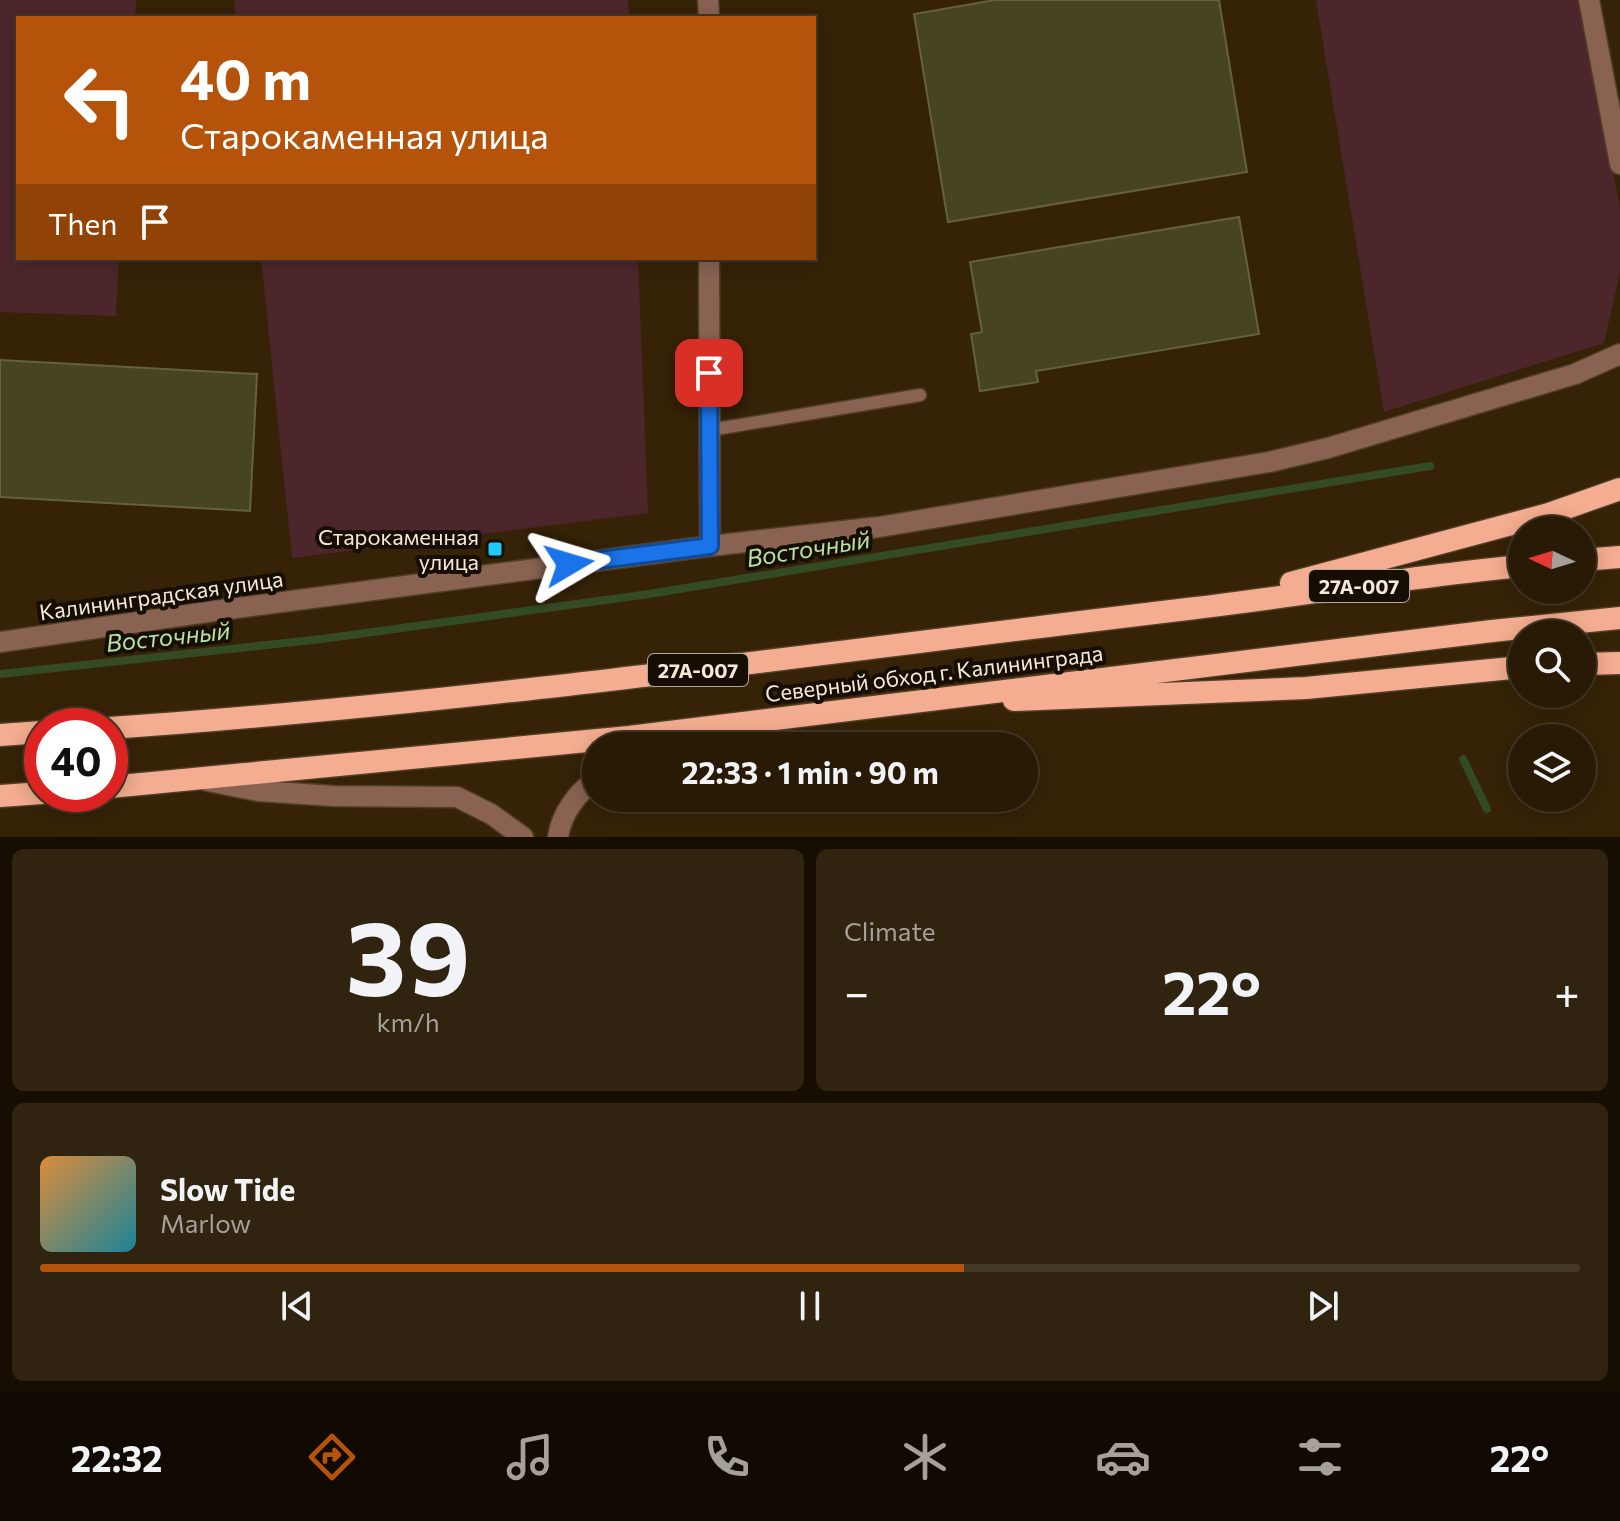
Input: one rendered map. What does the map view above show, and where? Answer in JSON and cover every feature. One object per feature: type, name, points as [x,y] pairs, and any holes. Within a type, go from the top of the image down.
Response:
[{"type":"highway","points":[[1197,608],[1549,514],[1620,489]]},
{"type":"highway","points":[[1596,559],[1620,557]]},
{"type":"highway","name":"Северный обход г. Калининграда","points":[[128,726],[468,696],[1508,568]]},
{"type":"highway","name":"Северный обход г. Калининграда","points":[[128,785],[459,755],[1461,634],[1620,618]]},
{"type":"highway","points":[[1596,664],[1617,663]]},
{"type":"highway","points":[[933,699],[1044,701],[1259,691],[1508,668]]},
{"type":"highway","points":[[0,735],[24,733]]},
{"type":"highway","points":[[0,796],[24,794]]},
{"type":"street","points":[[1589,0],[1620,164]]},
{"type":"street","points":[[709,260],[710,546]]},
{"type":"street","name":"Калининградская улица","points":[[0,642],[710,546],[879,527],[1269,462],[1328,448],[1575,374],[1620,354]]},
{"type":"street","points":[[727,732],[751,722]]},
{"type":"street","points":[[200,779],[258,791],[333,796],[457,797],[491,814],[523,837]]},
{"type":"street","points":[[558,837],[571,804],[582,792]]},
{"type":"lane","points":[[710,430],[920,395]]},
{"type":"shaded area","points":[[0,0],[136,0],[135,16],[16,16],[16,260],[119,260],[116,316],[0,312]]},
{"type":"shaded area","points":[[234,0],[628,0],[629,16],[236,16]]},
{"type":"shaded area","points":[[1316,0],[1581,0],[1620,208],[1620,272],[1604,343],[1384,412]]},
{"type":"shaded area","points":[[261,260],[638,260],[648,513],[292,558]]},
{"type":"building","points":[[995,0],[1219,0],[1247,172],[948,222],[914,14]]},
{"type":"building","points":[[1239,217],[1259,334],[1036,371],[1038,382],[980,391],[971,334],[982,332],[970,262]]},
{"type":"building","points":[[0,360],[257,374],[250,511],[0,497]]},
{"type":"waterway","name":"Восточный","points":[[0,674],[322,639],[649,594],[1430,466]]},
{"type":"waterway","name":"Восточный","points":[[1463,759],[1487,809]]},
{"type":"place","name":"Старокаменная улица","points":[[495,549]]},
{"type":"route","points":[[569,564],[710,546],[709,373]]}]
